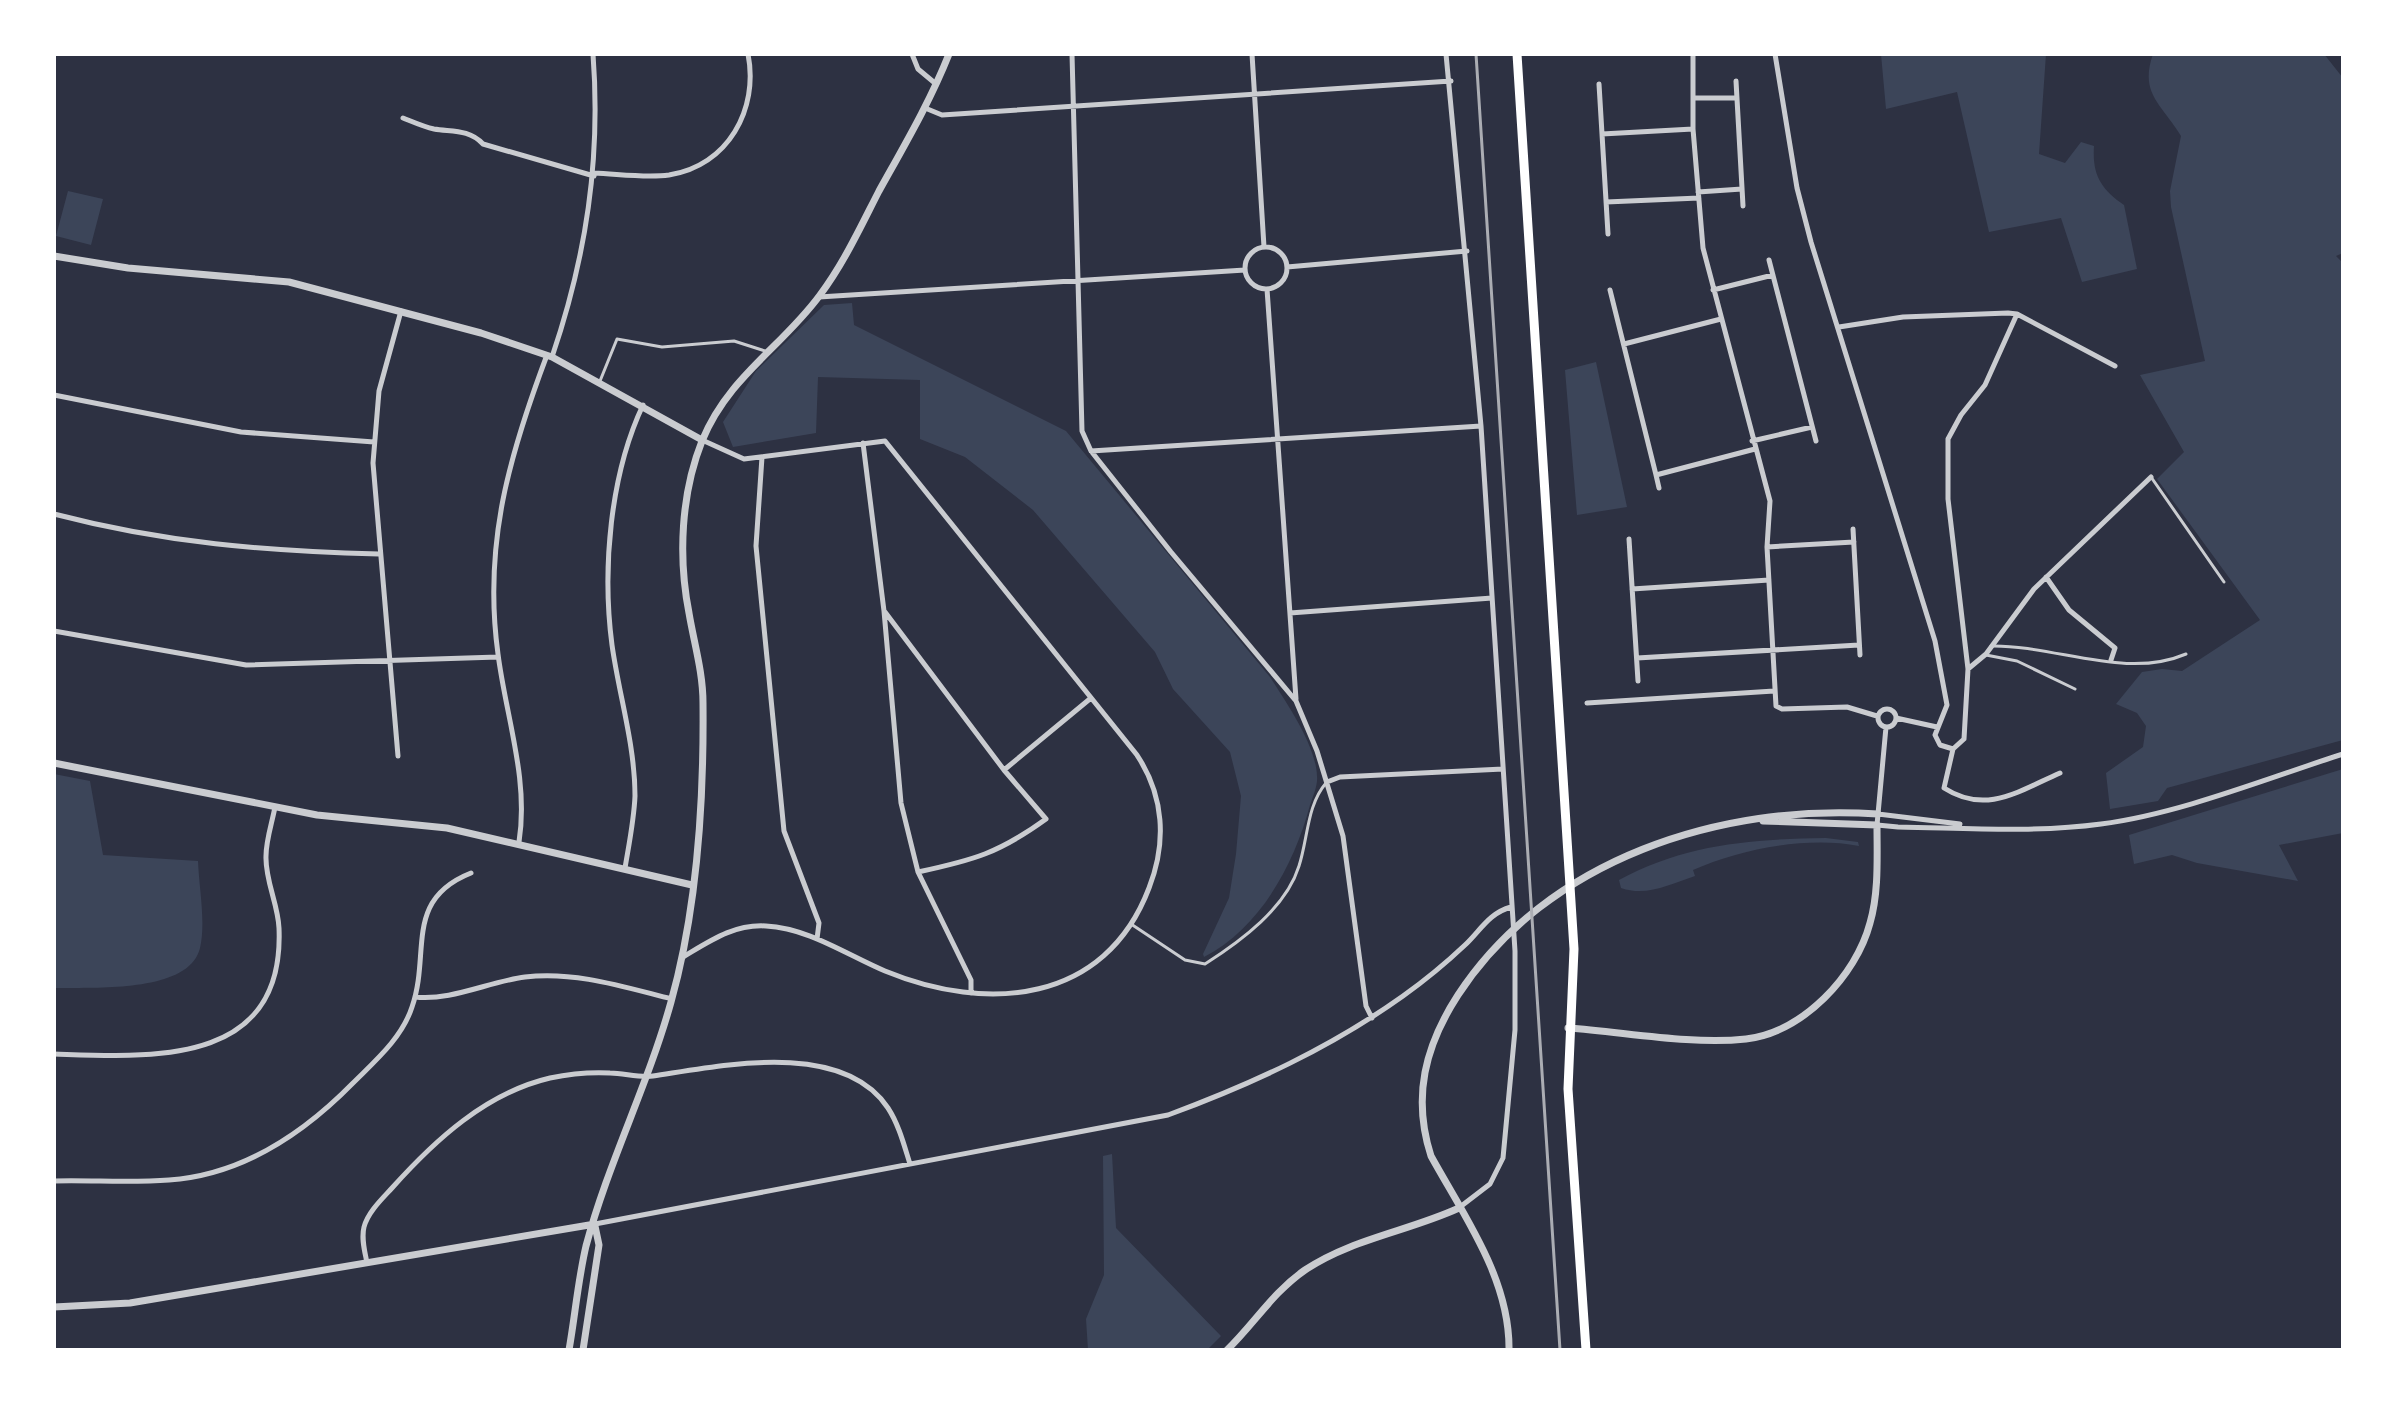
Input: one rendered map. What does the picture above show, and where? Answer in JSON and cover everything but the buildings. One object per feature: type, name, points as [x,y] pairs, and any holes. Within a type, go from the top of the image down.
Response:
[{"type":"main road","points":[[1517,54],[1574,949],[1568,1028],[1570,1131],[1586,1350]]},
{"type":"street","points":[[519,842],[520,781],[498,656],[494,606],[498,517],[509,466],[579,271],[594,174],[593,54]]},
{"type":"street","points":[[403,118],[436,129],[452,129],[476,137],[483,144],[594,174],[673,174],[710,158],[734,134],[746,110],[750,92],[748,54]]},
{"type":"street","points":[[912,54],[918,69],[937,84]]},
{"type":"street","points":[[569,1350],[586,1246],[605,1184],[649,1077],[682,957],[703,772],[703,698],[685,586],[683,535],[688,494],[702,440],[739,380],[819,297],[925,108],[949,54]]},
{"type":"street","points":[[1072,54],[1080,422],[1091,451],[1296,701]]},
{"type":"street","points":[[1252,54],[1264,247]]},
{"type":"street","points":[[1227,1350],[1273,1296],[1303,1271],[1356,1244],[1459,1208],[1490,1184],[1503,1158],[1506,1143],[1517,999],[1481,426],[1467,251],[1446,54]]},
{"type":"street","points":[[1693,54],[1693,129],[1703,248],[1770,501],[1767,547],[1776,706],[1782,709],[1847,707],[1877,716]]},
{"type":"street","points":[[1775,54],[1797,188],[1935,641],[1947,705],[1937,727],[1936,741],[1947,749],[1953,749]]},
{"type":"street","points":[[925,108],[942,115],[1451,81]]},
{"type":"street","points":[[1736,81],[1743,206]]},
{"type":"street","points":[[1599,84],[1608,234]]},
{"type":"street","points":[[1695,98],[1736,98]]},
{"type":"street","points":[[1602,134],[1693,129]]},
{"type":"street","points":[[1606,202],[1742,189]]},
{"type":"street","points":[[1264,247],[1277,251],[1287,267],[1283,280],[1267,289],[1250,282],[1245,270],[1248,257],[1264,247]]},
{"type":"street","points":[[1287,267],[1467,251]]},
{"type":"street","points":[[54,256],[128,268],[259,278],[331,290],[401,310],[550,356],[736,457],[762,457],[885,441],[1133,749],[1149,773],[1161,826],[1155,870],[1131,924],[1111,952],[1076,976],[1030,990],[971,993],[914,982],[817,939],[784,928],[755,925],[723,933],[682,957]]},
{"type":"street","points":[[1769,260],[1816,441]]},
{"type":"street","points":[[819,297],[1245,270]]},
{"type":"street","points":[[1713,290],[1773,275]]},
{"type":"street","points":[[1267,289],[1296,701],[1327,782],[1343,836],[1366,1006],[1372,1018]]},
{"type":"street","points":[[1610,290],[1659,488]]},
{"type":"street","points":[[398,756],[379,554],[374,442],[379,391],[401,310]]},
{"type":"street","points":[[1839,327],[1903,317],[2017,314],[2115,366]]},
{"type":"street","points":[[2017,314],[1985,385],[1961,415],[1948,439],[1948,499],[1968,669],[1967,726],[1964,739],[1953,749],[1944,788],[1961,799],[1994,801],[2060,773]]},
{"type":"street","points":[[1624,344],[1721,319]]},
{"type":"street","points":[[54,395],[241,432],[374,442]]},
{"type":"street","points":[[625,868],[632,827],[634,781],[612,644],[609,585],[619,488],[635,423],[643,405]]},
{"type":"street","points":[[1091,451],[1481,426]]},
{"type":"street","points":[[1752,441],[1812,427]]},
{"type":"street","points":[[863,443],[884,611],[901,803],[918,872],[971,980],[971,993]]},
{"type":"street","points":[[1656,475],[1755,449]]},
{"type":"street","points":[[762,457],[756,546],[784,831],[819,923],[817,939]]},
{"type":"street","points":[[1968,669],[1986,654],[2046,577],[2151,477]]},
{"type":"street","points":[[54,514],[152,537],[234,549],[379,554]]},
{"type":"street","points":[[1853,529],[1860,655]]},
{"type":"street","points":[[1629,539],[1638,681]]},
{"type":"street","points":[[1767,547],[1854,542]]},
{"type":"street","points":[[2046,577],[2069,610],[2115,648],[2111,660]]},
{"type":"street","points":[[1632,589],[1769,580]]},
{"type":"street","points":[[1290,613],[1492,598]]},
{"type":"street","points":[[884,611],[1004,770],[1046,819],[1009,846],[978,860],[918,872]]},
{"type":"street","points":[[54,631],[246,665],[498,656]]},
{"type":"street","points":[[1637,658],[1859,645]]},
{"type":"street","points":[[1587,703],[1774,691]]},
{"type":"street","points":[[1004,770],[1091,698]]},
{"type":"street","points":[[1886,727],[1878,722],[1877,716],[1880,711],[1889,709],[1896,718],[1937,727]]},
{"type":"street","points":[[1568,1028],[1729,1039],[1763,1036],[1793,1023],[1845,974],[1862,945],[1874,908],[1877,825],[1886,727],[1896,718]]},
{"type":"street","points":[[1749,820],[2029,829],[2105,824],[2155,812],[2343,754]]},
{"type":"street","points":[[54,763],[334,817],[429,824],[519,842],[692,885]]},
{"type":"street","points":[[1327,782],[1340,777],[1503,769]]},
{"type":"street","points":[[54,1054],[145,1057],[185,1052],[219,1040],[250,1017],[269,986],[278,948],[279,927],[266,856],[275,807]]},
{"type":"street","points":[[1509,1350],[1508,1315],[1499,1285],[1431,1156],[1420,1098],[1435,1040],[1461,991],[1522,922],[1594,872],[1653,845],[1749,820],[1807,813],[1878,814],[1981,827]]},
{"type":"street","points":[[54,1181],[170,1180],[225,1169],[256,1157],[329,1108],[392,1044],[415,997],[429,905],[443,888],[471,873]]},
{"type":"street","points":[[54,1307],[130,1303],[595,1224],[1168,1115],[1290,1065],[1372,1018],[1464,946],[1488,919],[1511,907]]},
{"type":"street","points":[[415,997],[433,999],[508,980],[561,976],[593,979],[672,999]]},
{"type":"street","points":[[367,1263],[363,1235],[367,1219],[401,1178],[470,1115],[506,1094],[550,1078],[610,1073],[649,1077],[753,1064],[807,1064],[843,1074],[867,1087],[888,1107],[910,1164]]},
{"type":"street","points":[[583,1350],[599,1245],[595,1224]]},
{"type":"lane","points":[[599,382],[617,339],[662,347],[734,341],[765,351]]},
{"type":"lane","points":[[2151,477],[2224,582]]},
{"type":"lane","points":[[1991,646],[2029,647],[2111,660],[2128,667],[2186,654]]},
{"type":"lane","points":[[1986,654],[2017,661],[2075,689]]},
{"type":"lane","points":[[1131,924],[1185,960],[1205,964],[1216,957],[1274,907],[1299,867],[1305,834],[1320,790],[1327,782]]},
{"type":"shaded area","points":[[1881,54],[2046,54],[2039,154],[2065,163],[2081,142],[2094,146],[2100,180],[2109,193],[2124,205],[2137,269],[2082,282],[2061,218],[1989,232],[1957,92],[1886,109]]},
{"type":"shaded area","points":[[2153,54],[2324,54],[2343,78],[2343,253],[2336,256],[2343,263],[2343,740],[2167,788],[2158,801],[2110,809],[2106,773],[2143,747],[2146,726],[2137,713],[2116,704],[2142,672],[2162,669],[2182,671],[2260,620],[2157,479],[2184,452],[2140,375],[2205,361],[2171,207],[2170,191],[2181,136],[2151,89],[2149,68]]},
{"type":"shaded area","points":[[68,191],[103,199],[91,245],[56,236]]},
{"type":"shaded area","points":[[852,303],[854,325],[1066,431],[1270,677],[1299,724],[1311,751],[1317,779],[1295,850],[1258,912],[1224,945],[1204,957],[1229,898],[1236,854],[1241,796],[1230,752],[1173,689],[1155,652],[1033,510],[965,457],[920,439],[920,380],[818,377],[816,433],[733,447],[723,422],[756,371],[824,305]]},
{"type":"shaded area","points":[[1596,362],[1627,507],[1577,515],[1565,370]]},
{"type":"shaded area","points":[[2343,769],[2343,833],[2279,845],[2298,881],[2197,863],[2172,855],[2134,864],[2129,835]]},
{"type":"shaded area","points":[[54,774],[90,781],[103,855],[198,861],[202,938],[192,963],[178,974],[137,985],[54,988]]},
{"type":"shaded area","points":[[1826,838],[1858,842],[1859,846],[1818,843],[1774,846],[1712,863],[1693,870],[1695,876],[1649,890],[1621,888],[1619,880],[1669,858],[1694,851],[1745,842]]},
{"type":"shaded area","points":[[1112,1154],[1116,1228],[1221,1336],[1207,1350],[1088,1350],[1086,1319],[1104,1275],[1103,1156]]},
{"type":"railway","points":[[1476,54],[1560,1350]]}]
